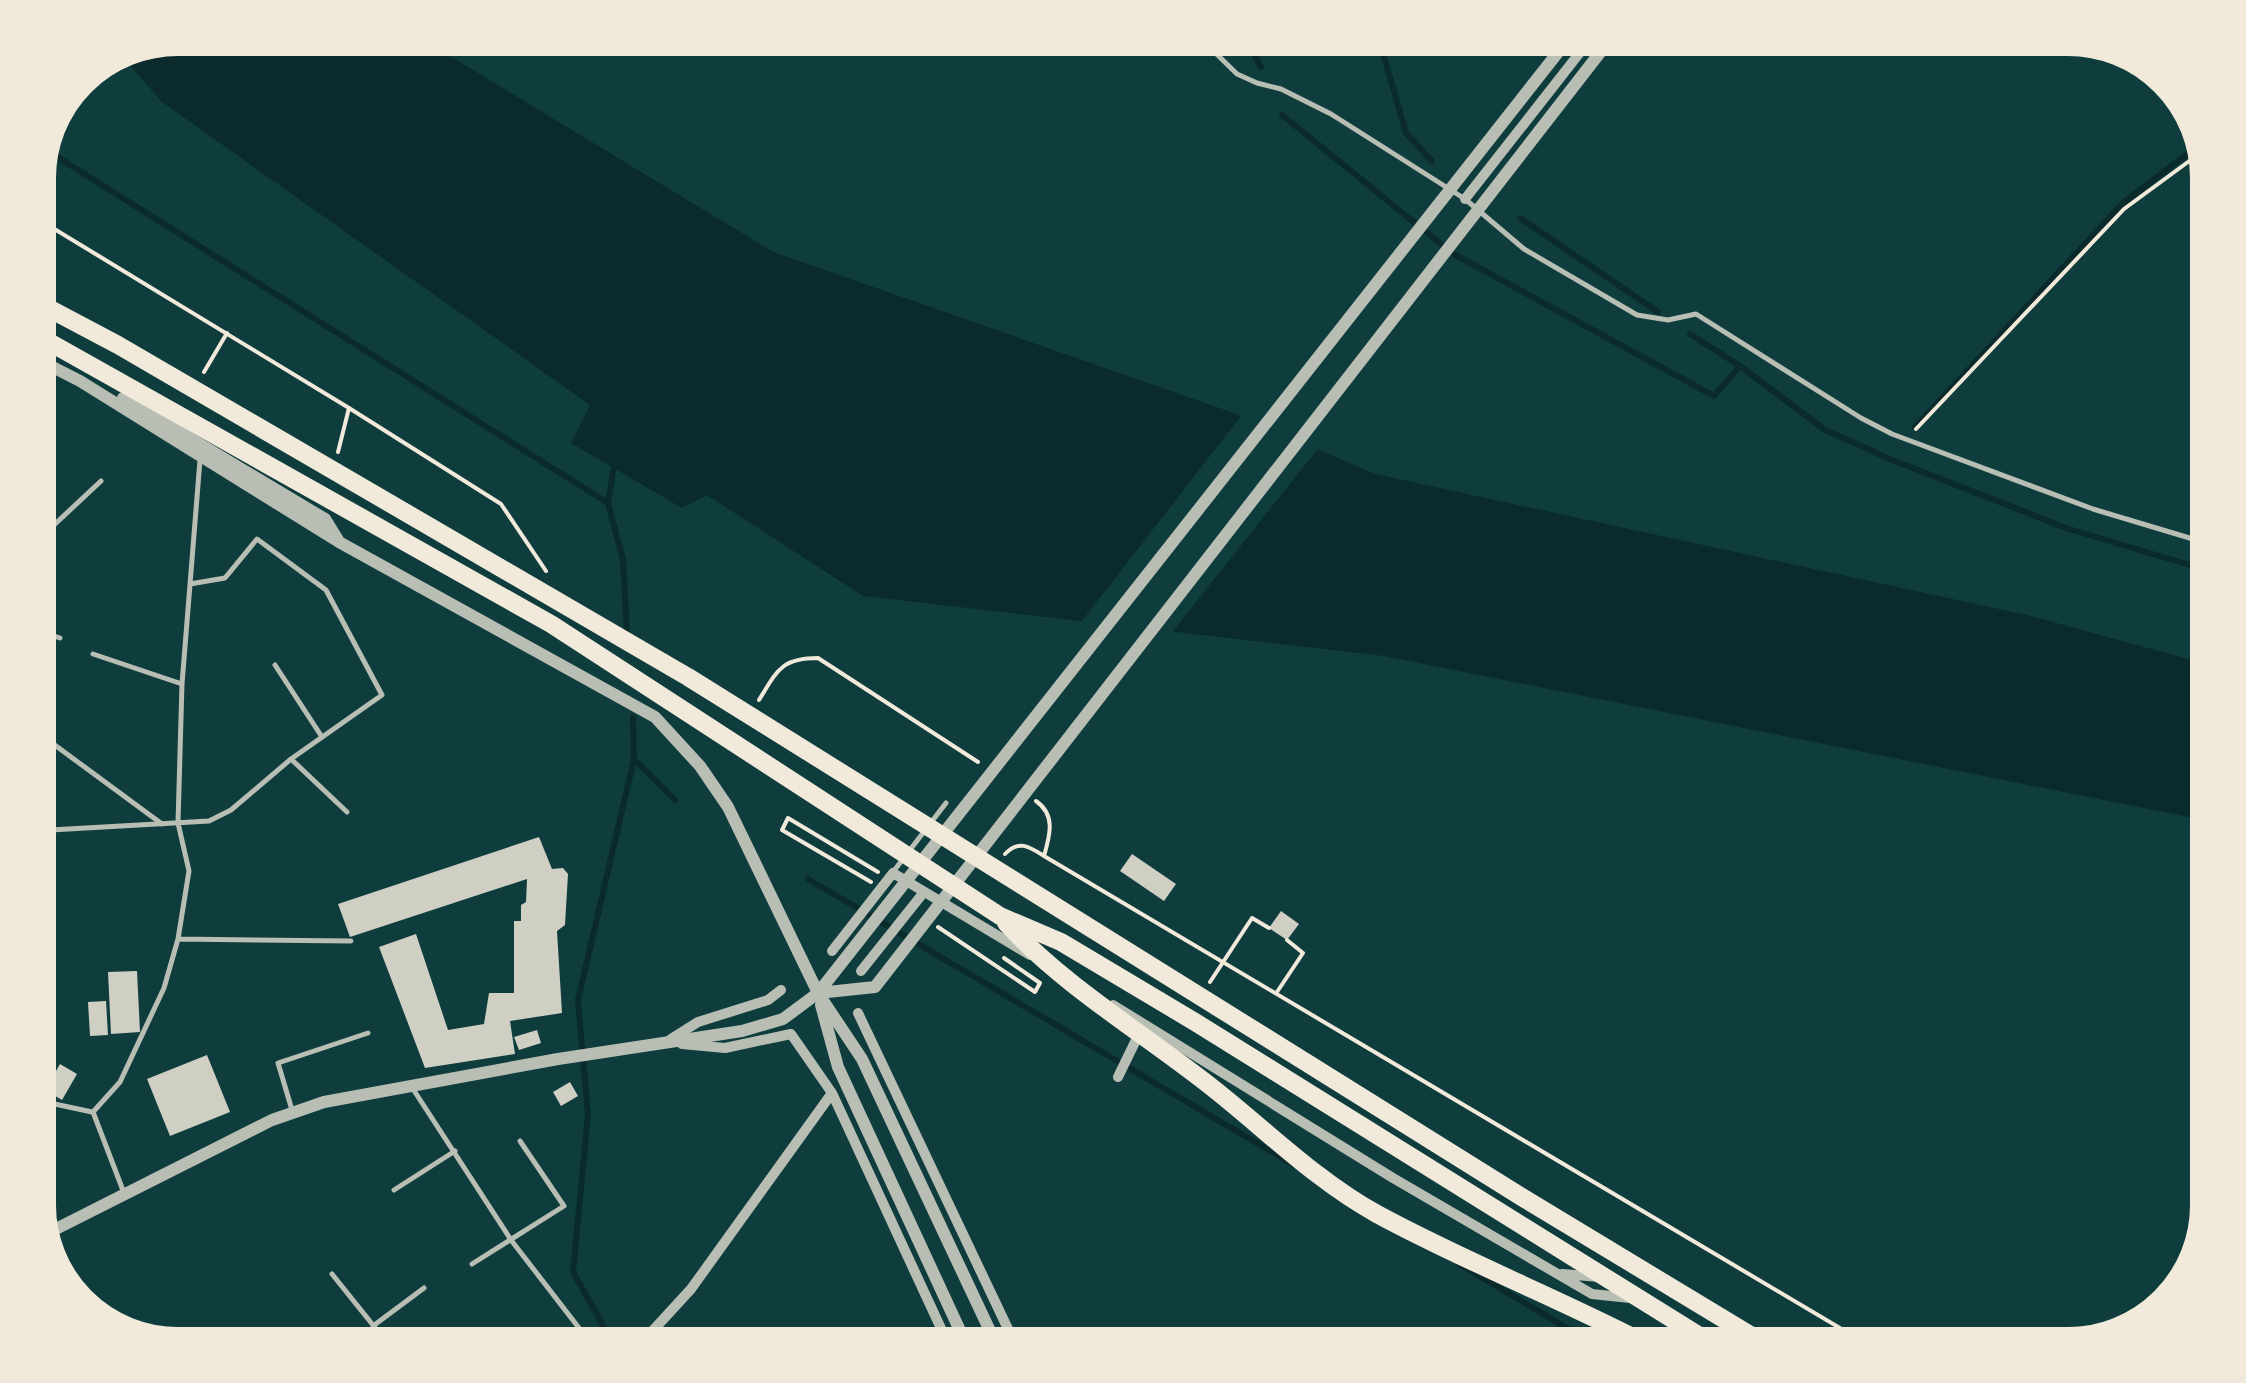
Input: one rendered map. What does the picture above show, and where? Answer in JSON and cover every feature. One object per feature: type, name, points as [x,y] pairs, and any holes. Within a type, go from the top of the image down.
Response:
[{"type":"highway","points":[[50,309],[688,678],[1747,1333]]},
{"type":"highway","points":[[50,343],[551,624],[1000,916],[1062,942],[1695,1333]]},
{"type":"highway","points":[[1000,916],[1034,953],[1215,1090],[1287,1151],[1372,1212],[1622,1333]]},
{"type":"street","points":[[52,1231],[272,1120],[324,1102],[558,1059],[742,1031],[783,1019],[818,993],[1560,50]]},
{"type":"street","points":[[1465,199],[1582,50]]},
{"type":"street","points":[[818,993],[875,987],[1602,50]]},
{"type":"street","points":[[50,358],[203,451]]},
{"type":"street","points":[[50,366],[325,519],[339,542],[655,717],[700,766],[728,806],[818,993],[862,1059],[991,1333]]},
{"type":"street","points":[[832,952],[856,924],[888,874],[1196,1054],[1393,1178],[1556,1274],[1592,1294],[1653,1300]]},
{"type":"street","points":[[861,971],[924,892]]},
{"type":"street","points":[[666,1042],[698,1022],[768,1000],[781,990]]},
{"type":"street","points":[[818,993],[838,1067],[961,1333]]},
{"type":"street","points":[[1092,993],[1136,1040],[1196,1054]]},
{"type":"street","points":[[858,1013],[1010,1333]]},
{"type":"street","points":[[666,1042],[725,1048],[790,1034],[832,1094],[943,1333]]},
{"type":"street","points":[[1118,1077],[1136,1040]]},
{"type":"street","points":[[652,1333],[690,1290],[832,1094]]},
{"type":"street","points":[[1556,1274],[1618,1279],[1706,1333]]},
{"type":"lane","points":[[1212,50],[1237,74],[1281,89],[1331,114],[1465,199],[1524,249],[1637,315],[1668,320],[1696,314],[1861,418],[1906,440],[2093,509],[2196,541]]},
{"type":"lane","points":[[93,1112],[120,1082],[164,988],[178,939],[189,871],[178,823],[182,684],[203,451]]},
{"type":"lane","points":[[50,529],[101,481]]},
{"type":"lane","points":[[50,830],[209,821],[231,810],[291,760],[382,695],[326,590],[257,539],[225,578],[190,584]]},
{"type":"lane","points":[[50,635],[60,638]]},
{"type":"lane","points":[[92,654],[182,684]]},
{"type":"lane","points":[[274,665],[322,737]]},
{"type":"lane","points":[[50,742],[162,824]]},
{"type":"lane","points":[[291,760],[347,812]]},
{"type":"lane","points":[[888,874],[946,804]]},
{"type":"lane","points":[[178,939],[351,941]]},
{"type":"lane","points":[[293,1113],[278,1063],[368,1034]]},
{"type":"lane","points":[[412,1086],[511,1240],[583,1333]]},
{"type":"lane","points":[[50,1103],[93,1112]]},
{"type":"lane","points":[[93,1112],[125,1194]]},
{"type":"lane","points":[[472,1264],[564,1206],[520,1141]]},
{"type":"lane","points":[[394,1190],[456,1151]]},
{"type":"lane","points":[[332,1274],[379,1333]]},
{"type":"lane","points":[[373,1326],[424,1288]]},
{"type":"path","points":[[1906,440],[2124,209],[2194,157]]},
{"type":"path","points":[[50,226],[501,504],[552,580]]},
{"type":"path","points":[[202,375],[226,334]]},
{"type":"path","points":[[336,456],[349,408]]},
{"type":"path","points":[[753,708],[780,668],[795,658],[818,658],[982,764]]},
{"type":"path","points":[[1030,797],[1046,808],[1049,818],[1051,831],[1044,856],[1850,1333]]},
{"type":"path","points":[[874,883],[782,830],[788,818],[888,874]]},
{"type":"path","points":[[1225,961],[1252,918],[1269,928]]},
{"type":"path","points":[[938,927],[1034,992],[1040,983],[995,952]]},
{"type":"path","points":[[1278,992],[1303,953],[1287,940]]},
{"type":"water","points":[[178,50],[440,50],[773,252],[1231,412],[1375,474],[2031,616],[2196,661],[2196,819],[1384,656],[863,596],[707,495],[682,508],[571,443],[590,405],[162,102],[127,61],[153,52]]},
{"type":"pier","points":[[1244,412],[1321,445],[1169,636],[1078,626]]},
{"type":"building","points":[[539,837],[552,869],[563,868],[568,874],[565,925],[557,931],[562,1013],[510,1021],[515,1054],[425,1068],[379,947],[416,934],[448,1030],[484,1024],[489,993],[514,993],[514,921],[521,921],[527,879],[350,937],[338,904]]},
{"type":"building","points":[[1132,854],[1176,884],[1164,901],[1120,871]]},
{"type":"building","points":[[1281,911],[1299,924],[1287,940],[1269,928]]},
{"type":"building","points":[[137,971],[140,1032],[111,1034],[108,972]]},
{"type":"building","points":[[106,1001],[108,1035],[90,1036],[88,1002]]},
{"type":"building","points":[[537,1030],[541,1043],[519,1050],[514,1037]]},
{"type":"building","points":[[207,1055],[230,1112],[170,1136],[147,1079]]},
{"type":"building","points":[[60,1064],[77,1074],[62,1100],[50,1093],[50,1081]]},
{"type":"building","points":[[570,1082],[578,1096],[561,1106],[553,1092]]},
{"type":"waterway","points":[[1252,50],[1261,67]]},
{"type":"waterway","points":[[1382,50],[1406,133],[1432,161]]},
{"type":"waterway","points":[[1282,115],[1452,253],[1714,396],[1740,366],[1825,430],[1890,459],[2066,528],[2196,567]]},
{"type":"waterway","points":[[1915,427],[2122,204],[2193,150]]},
{"type":"waterway","points":[[53,154],[608,503],[623,560],[627,633]]},
{"type":"waterway","points":[[1520,218],[1658,312]]},
{"type":"waterway","points":[[1690,334],[1740,366]]},
{"type":"waterway","points":[[608,503],[615,460]]},
{"type":"waterway","points":[[607,1333],[573,1272],[588,1115],[578,1000],[634,759],[633,717]]},
{"type":"waterway","points":[[635,760],[675,800]]},
{"type":"waterway","points":[[808,879],[1294,1165]]},
{"type":"waterway","points":[[1459,1264],[1575,1333]]}]
